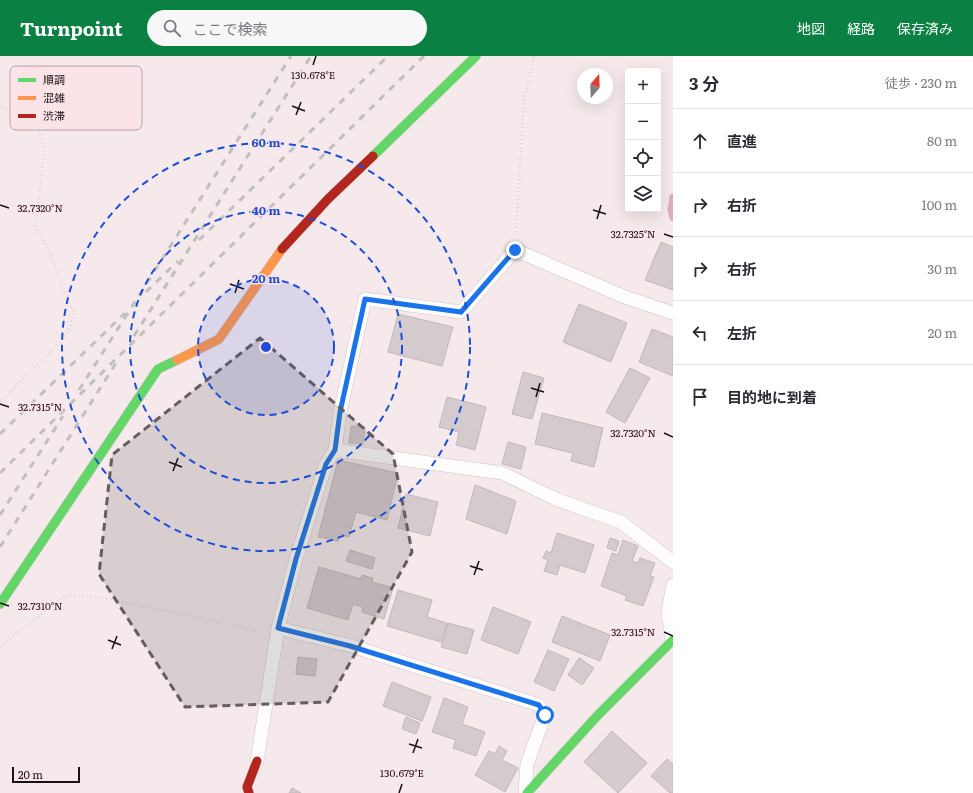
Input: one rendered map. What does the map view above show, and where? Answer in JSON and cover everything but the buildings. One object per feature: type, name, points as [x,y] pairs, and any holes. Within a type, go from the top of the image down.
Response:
[{"type":"street","points":[[0,604],[158,369],[219,339],[282,249],[328,199],[476,56]]},
{"type":"street","points":[[526,793],[564,751],[672,640]]},
{"type":"street","points":[[249,793],[247,787],[256,761]]},
{"type":"lane","points":[[256,761],[278,628],[296,559],[326,464],[335,450],[340,412],[365,299],[461,312],[515,250],[625,297],[673,313]]},
{"type":"lane","points":[[335,450],[502,473],[558,500],[621,522],[673,562]]},
{"type":"lane","points":[[672,640],[668,612],[673,586]]},
{"type":"lane","points":[[278,628],[350,646],[539,705],[545,715],[527,764],[526,793]]},
{"type":"path","points":[[515,250],[524,99],[534,56]]},
{"type":"path","points":[[0,106],[10,111]]},
{"type":"path","points":[[0,402],[65,337],[75,315],[64,291],[51,255],[36,226],[44,149],[38,130]]},
{"type":"path","points":[[0,646],[66,595],[99,597],[262,631],[278,628]]},
{"type":"highlighted area","points":[[260,338],[393,454],[412,552],[328,702],[185,707],[99,574],[112,455]]},
{"type":"waterway","points":[[673,197],[671,210],[673,218]]},
{"type":"railway","points":[[79,390],[291,56]]},
{"type":"railway","points":[[134,336],[311,56]]},
{"type":"railway","points":[[199,240],[388,56]]},
{"type":"railway","points":[[0,473],[424,56]]},
{"type":"railway","points":[[146,292],[178,261]]},
{"type":"railway","points":[[0,434],[125,313]]},
{"type":"railway","points":[[0,547],[116,363]]},
{"type":"railway","points":[[0,515],[63,416]]},
{"type":"traffic: fast","points":[[373,156],[476,56]]},
{"type":"traffic: fast","points":[[0,604],[158,369],[177,360]]},
{"type":"traffic: fast","points":[[527,793],[598,715],[673,640]]},
{"type":"traffic: slow","points":[[177,360],[219,339],[282,249]]},
{"type":"traffic: jam","points":[[282,249],[328,199],[373,156]]},
{"type":"traffic: jam","points":[[249,793],[247,787],[257,761]]},
{"type":"route","points":[[515,250],[461,312],[365,299],[340,412],[335,450],[326,464],[296,559],[278,628],[350,646],[539,705],[545,715]]}]
